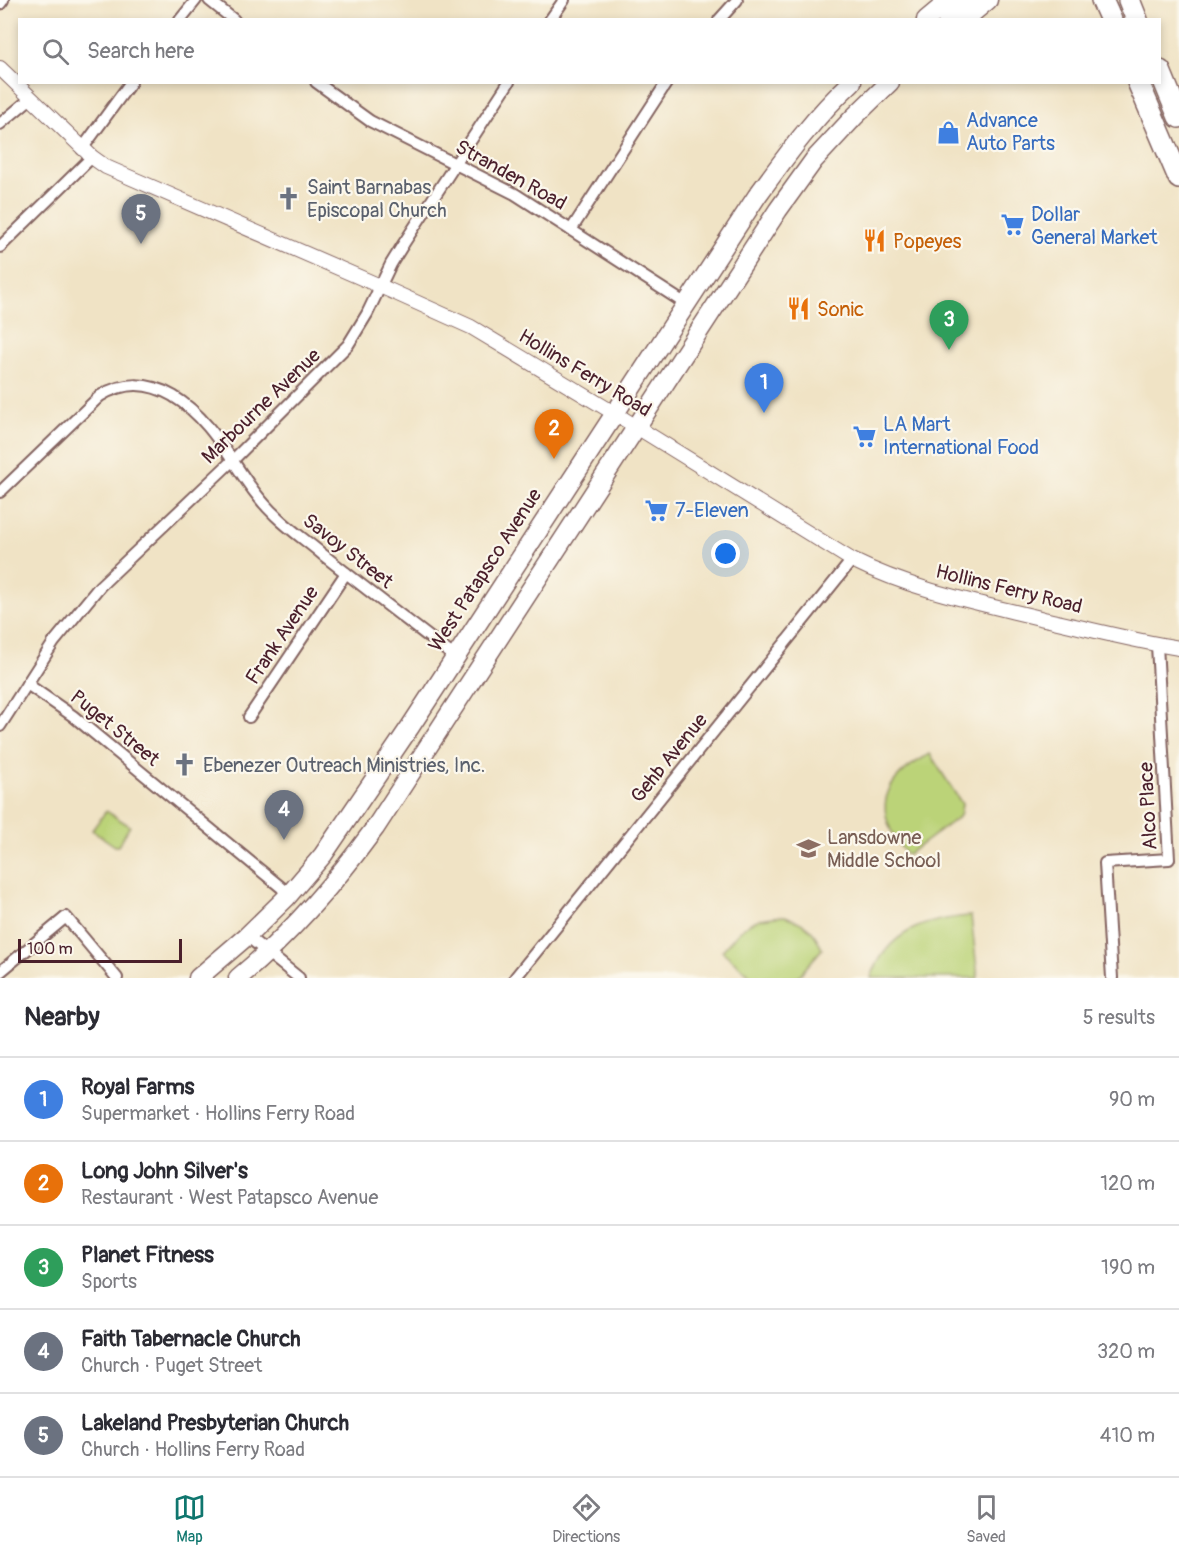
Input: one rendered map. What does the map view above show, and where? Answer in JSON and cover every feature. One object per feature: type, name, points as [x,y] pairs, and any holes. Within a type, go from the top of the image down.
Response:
[{"type":"highway","points":[[1102,0],[1110,18]]},
{"type":"highway","points":[[1129,0],[1136,18]]},
{"type":"highway","points":[[1161,73],[1179,117]]},
{"type":"highway","points":[[1139,84],[1179,178]]},
{"type":"main road","points":[[939,10],[968,0]]},
{"type":"main road","points":[[966,18],[988,0]]},
{"type":"main road","name":"West Patapsco Avenue","points":[[198,978],[247,936],[287,897],[323,855],[352,815],[724,246],[795,145],[833,100],[850,84]]},
{"type":"main road","points":[[238,978],[268,953],[311,910],[375,828],[778,210],[814,160],[888,84]]},
{"type":"main road","points":[[708,317],[703,312],[701,304],[728,262],[729,253],[724,246]]},
{"type":"street","points":[[0,4],[3,0]]},
{"type":"street","points":[[182,18],[196,0]]},
{"type":"street","points":[[209,0],[232,18]]},
{"type":"street","points":[[551,18],[564,0]]},
{"type":"street","points":[[721,18],[737,0]]},
{"type":"street","name":"Hollins Ferry Road","points":[[0,68],[87,153],[123,176],[471,327],[852,560],[884,576],[910,585],[1024,614],[1179,648]]},
{"type":"street","points":[[0,247],[87,153],[130,84]]},
{"type":"street","name":"Stranden Road","points":[[319,84],[370,121],[515,194],[686,304]]},
{"type":"street","name":"Marbourne Avenue","points":[[0,726],[54,642],[100,586],[233,460],[348,345],[404,243],[508,84]]},
{"type":"street","points":[[571,230],[666,84]]},
{"type":"street","points":[[0,124],[31,98]]},
{"type":"street","name":"Savoy Street","points":[[0,492],[100,396],[114,388],[128,384],[157,388],[188,407],[204,421],[251,489],[277,517],[455,657]]},
{"type":"street","name":"Gehb Avenue","points":[[515,978],[852,560]]},
{"type":"street","name":"Frank Avenue","points":[[249,717],[346,573]]},
{"type":"street","name":"Alco Place","points":[[1112,978],[1105,863],[1168,859],[1157,645]]},
{"type":"street","name":"Puget Street","points":[[27,684],[52,699],[91,730],[282,888],[287,897]]},
{"type":"street","points":[[0,972],[66,917],[117,978]]},
{"type":"street","points":[[247,936],[299,978]]},
{"type":"green space","points":[[930,754],[962,804],[960,816],[907,855],[888,824],[885,811],[886,798],[891,786],[900,775]]},
{"type":"green space","points":[[106,811],[130,826],[118,846],[92,830]]},
{"type":"green space","points":[[785,916],[808,928],[822,949],[797,978],[753,978],[722,951],[748,924]]},
{"type":"green space","points":[[971,916],[978,978],[871,978],[887,949],[910,930],[939,920]]},
{"type":"place","name":"Advance Auto Parts","points":[[948,132]]},
{"type":"place","name":"Saint Barnabas Episcopal Church","points":[[289,199]]},
{"type":"place","name":"Dollar General Market","points":[[1013,225]]},
{"type":"place","name":"Popeyes","points":[[875,241]]},
{"type":"place","name":"Lakeland Presbyterian Church","points":[[141,244]]},
{"type":"place","name":"Sonic","points":[[799,309]]},
{"type":"place","name":"Planet Fitness","points":[[949,350]]},
{"type":"place","name":"Royal Farms","points":[[764,413]]},
{"type":"place","name":"LA Mart International Food","points":[[865,436]]},
{"type":"place","name":"Long John Silver's","points":[[554,459]]},
{"type":"place","name":"7-Eleven","points":[[657,510]]},
{"type":"place","name":"Ebenezer Outreach Ministries, Inc.","points":[[185,765]]},
{"type":"place","name":"Faith Tabernacle Church","points":[[284,840]]},
{"type":"place","name":"Lansdowne Middle School","points":[[809,848]]}]
